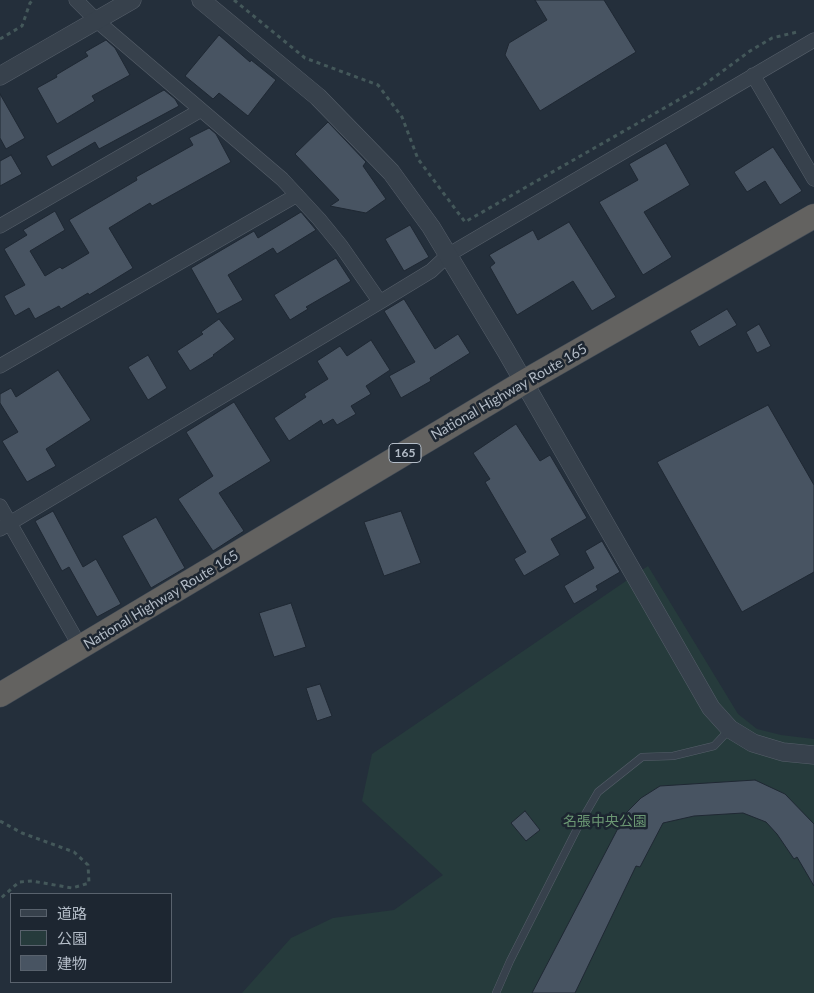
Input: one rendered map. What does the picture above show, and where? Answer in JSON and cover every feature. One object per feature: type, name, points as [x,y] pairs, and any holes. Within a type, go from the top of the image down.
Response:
[{"type":"highway","name":"National Highway Route 165","points":[[0,695],[524,382],[814,216]]},
{"type":"street","points":[[76,0],[97,21],[258,158],[297,195],[341,246],[380,302]]},
{"type":"street","points":[[0,76],[132,0]]},
{"type":"street","points":[[202,0],[306,86],[362,141],[391,172],[431,227],[524,382],[711,708],[730,728],[753,743],[783,752],[814,755]]},
{"type":"street","points":[[5,526],[431,271],[448,255],[814,40]]},
{"type":"street","points":[[753,75],[814,179]]},
{"type":"street","points":[[0,226],[201,110]]},
{"type":"street","points":[[0,366],[297,195]]},
{"type":"street","points":[[0,506],[5,526],[81,648]]},
{"type":"lane","points":[[496,993],[519,944],[598,792],[642,757],[673,756],[714,746],[730,728]]},
{"type":"path","points":[[0,39],[22,26],[30,3],[33,0]]},
{"type":"path","points":[[234,0],[305,58],[378,85],[402,117],[418,159],[465,222],[700,87],[750,51],[772,38],[801,31]]},
{"type":"path","points":[[0,821],[22,834],[74,852],[88,865],[89,883],[72,888],[32,881],[19,882],[0,899]]},
{"type":"green space","name":"名張中央公園","points":[[648,566],[738,714],[757,729],[781,735],[814,739],[814,993],[242,993],[291,938],[333,918],[394,910],[443,875],[362,801],[372,754]]},
{"type":"building","points":[[535,0],[604,0],[636,52],[540,111],[505,55],[509,43],[547,20]]},
{"type":"building","points":[[219,35],[250,62],[251,60],[276,80],[248,116],[219,93],[213,99],[185,76]]},
{"type":"building","points":[[106,40],[115,48],[130,75],[92,96],[95,101],[57,124],[37,88],[88,56],[85,52]]},
{"type":"building","points":[[164,90],[175,99],[179,106],[99,149],[95,142],[52,167],[46,156]]},
{"type":"building","points":[[0,94],[25,138],[6,149],[0,138]]},
{"type":"building","points":[[328,122],[366,162],[363,166],[386,199],[366,213],[330,206],[339,200],[295,154]]},
{"type":"building","points":[[209,128],[216,134],[231,162],[152,206],[150,203],[109,228],[133,268],[89,295],[88,293],[61,309],[59,306],[35,319],[29,308],[15,316],[4,296],[25,285],[4,249],[27,235],[23,230],[55,211],[65,230],[30,251],[45,276],[60,267],[62,269],[89,253],[69,220],[137,180],[136,177],[193,145],[189,138]]},
{"type":"building","points":[[666,143],[690,185],[644,212],[672,257],[643,275],[599,202],[638,180],[629,164]]},
{"type":"building","points":[[773,147],[802,191],[780,205],[765,181],[747,192],[734,172]]},
{"type":"building","points":[[11,155],[22,174],[0,186],[0,161]]},
{"type":"building","points":[[301,212],[316,230],[277,254],[273,248],[228,275],[243,300],[217,314],[191,268],[254,231],[258,238]]},
{"type":"building","points":[[569,222],[616,297],[592,311],[573,281],[517,315],[490,267],[495,263],[489,255],[533,230],[538,240]]},
{"type":"building","points":[[410,225],[429,257],[404,271],[385,239]]},
{"type":"building","points":[[336,258],[351,281],[306,307],[308,309],[290,320],[274,295]]},
{"type":"building","points":[[404,299],[435,349],[458,334],[470,353],[430,378],[431,381],[401,398],[389,376],[415,362],[384,311]]},
{"type":"building","points":[[727,309],[737,325],[699,347],[690,331]]},
{"type":"building","points":[[219,319],[235,339],[214,356],[190,371],[177,351],[203,334],[201,332]]},
{"type":"building","points":[[759,324],[771,346],[757,353],[746,332]]},
{"type":"building","points":[[371,340],[390,370],[366,386],[371,394],[351,406],[356,414],[337,425],[333,419],[323,425],[321,420],[289,441],[274,418],[306,397],[304,394],[328,379],[317,361],[340,346],[347,356]]},
{"type":"building","points":[[148,355],[167,388],[148,400],[128,367]]},
{"type":"building","points":[[58,370],[91,420],[46,449],[56,466],[27,482],[2,441],[18,432],[0,403],[0,394],[11,388],[16,397]]},
{"type":"building","points":[[234,402],[271,461],[219,493],[244,531],[213,551],[178,499],[213,476],[186,432]]},
{"type":"building","points":[[768,405],[814,485],[814,572],[742,612],[657,462]]},
{"type":"building","points":[[516,424],[540,461],[550,455],[587,518],[551,539],[560,555],[524,576],[514,559],[526,552],[485,482],[490,479],[473,453]]},
{"type":"building","points":[[53,511],[83,567],[96,559],[121,604],[97,617],[69,567],[62,571],[35,521]]},
{"type":"building","points":[[401,511],[421,563],[384,576],[364,522]]},
{"type":"building","points":[[156,517],[185,568],[151,588],[122,536]]},
{"type":"building","points":[[602,541],[620,572],[596,586],[598,590],[574,604],[564,586],[594,568],[585,551]]},
{"type":"building","points":[[291,603],[306,647],[274,657],[259,613]]},
{"type":"building","points":[[320,684],[332,716],[317,721],[306,688]]},
{"type":"building","points":[[755,780],[785,794],[814,824],[814,886],[797,857],[794,859],[777,834],[766,822],[743,813],[694,816],[663,823],[640,867],[636,866],[575,993],[532,993],[626,813],[641,798],[660,786]]},
{"type":"building","points":[[525,811],[540,830],[526,841],[511,823]]}]
